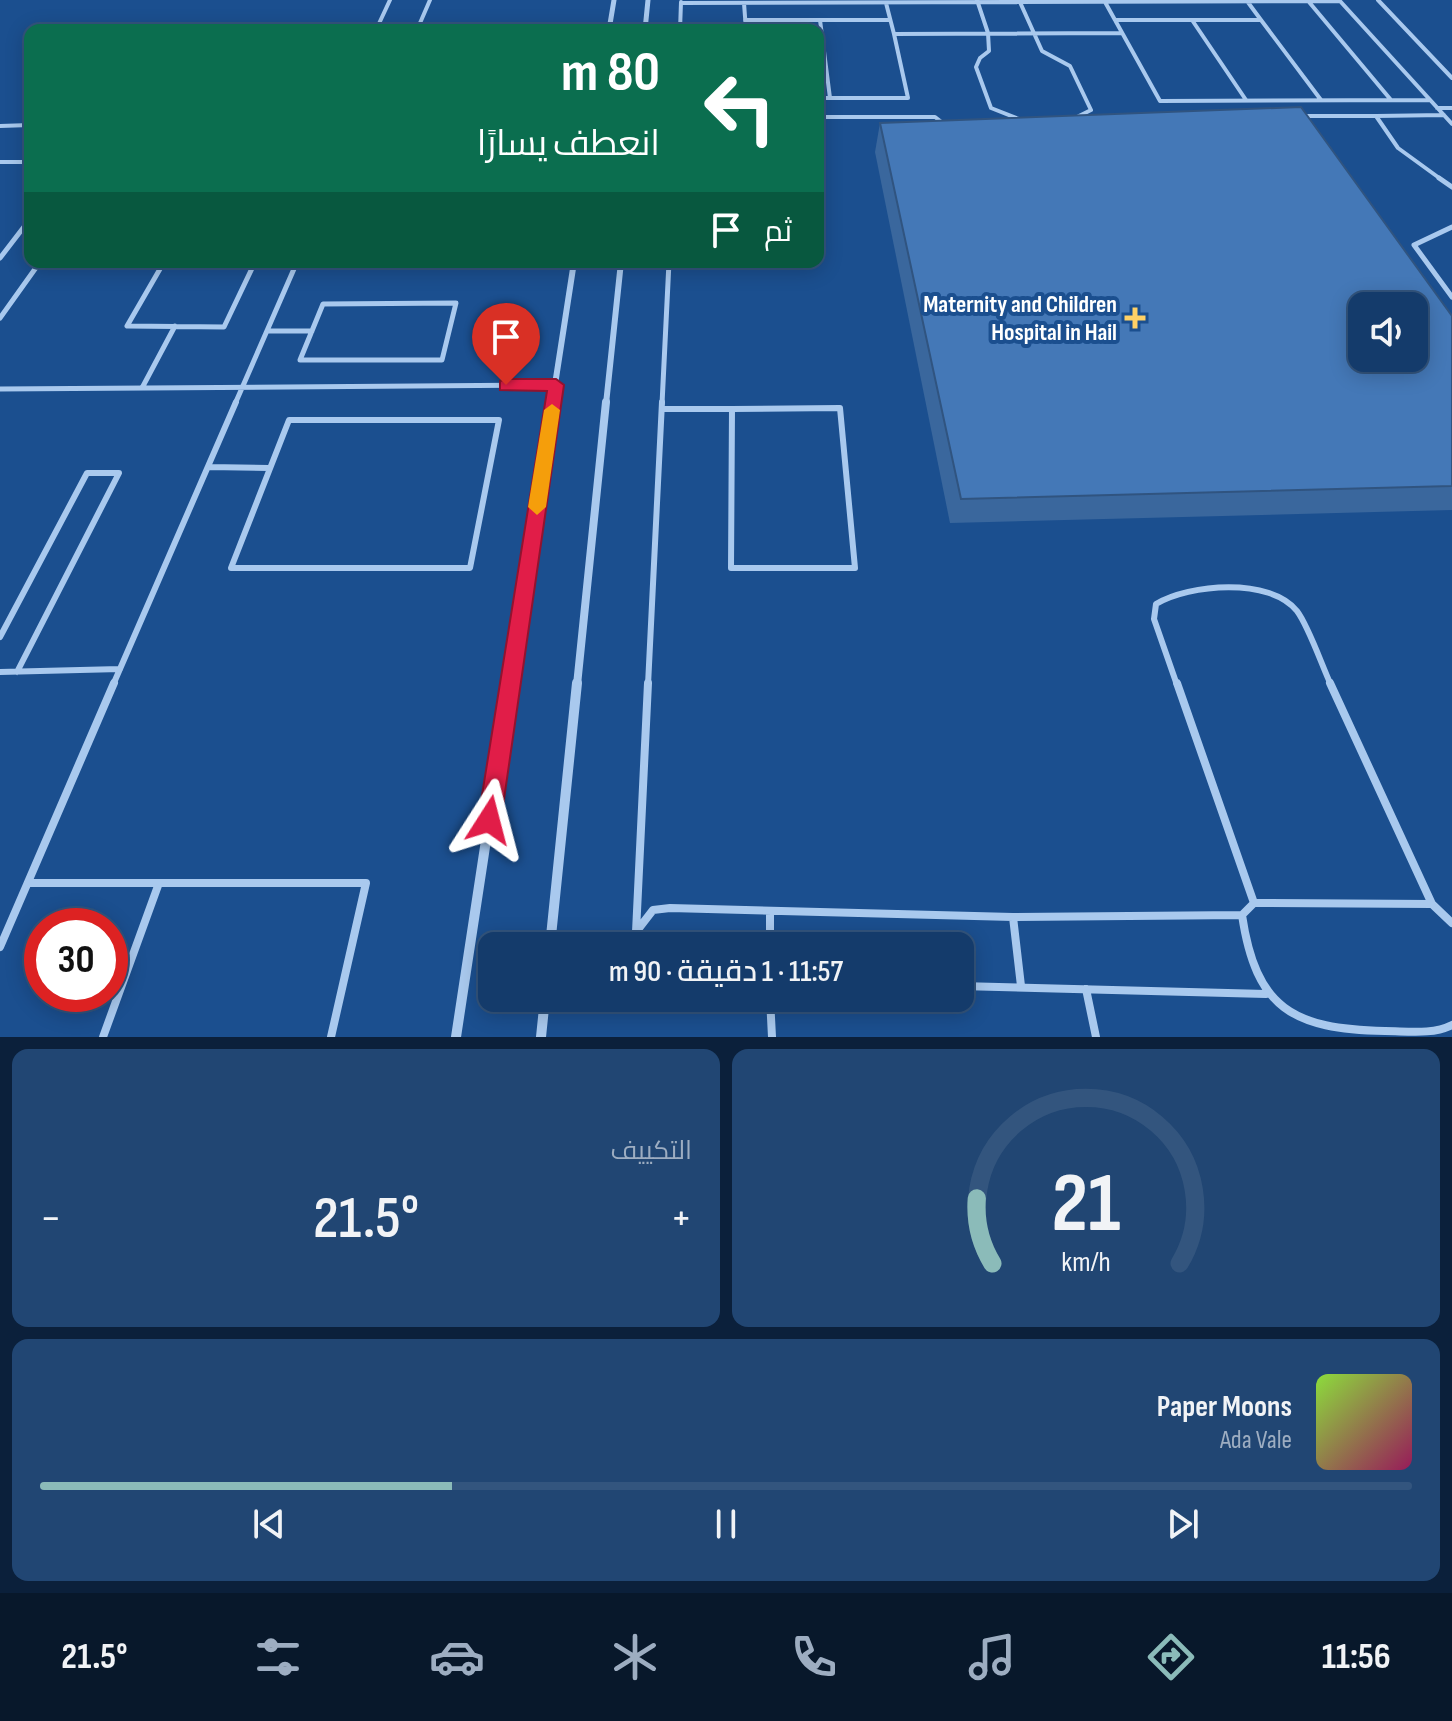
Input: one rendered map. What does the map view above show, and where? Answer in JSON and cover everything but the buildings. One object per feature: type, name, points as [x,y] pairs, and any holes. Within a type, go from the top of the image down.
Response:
[{"type":"street","points":[[610,24],[614,0]]},
{"type":"street","points":[[646,24],[648,0]]},
{"type":"street","points":[[456,1037],[573,268]]},
{"type":"street","points":[[551,932],[620,268]]},
{"type":"street","points":[[541,1037],[544,1012]]},
{"type":"lane","points":[[379,24],[390,0]]},
{"type":"lane","points":[[420,24],[430,0]]},
{"type":"lane","points":[[680,24],[681,1],[1340,0],[1452,124]]},
{"type":"lane","points":[[1378,0],[1452,78]]},
{"type":"lane","points":[[977,1],[988,33],[989,51],[980,58],[976,67],[991,108],[1009,117],[1031,121]]},
{"type":"lane","points":[[1020,1],[1042,51],[1070,66],[1091,110],[1071,118]]},
{"type":"lane","points":[[1247,1],[1321,100]]},
{"type":"lane","points":[[1308,1],[1391,100]]},
{"type":"lane","points":[[1105,2],[1160,101],[1430,100]]},
{"type":"lane","points":[[744,3],[745,24]]},
{"type":"lane","points":[[824,98],[908,98],[886,3]]},
{"type":"lane","points":[[745,20],[890,20]]},
{"type":"lane","points":[[820,20],[821,24]]},
{"type":"lane","points":[[1115,20],[1261,20]]},
{"type":"lane","points":[[1192,20],[1246,100]]},
{"type":"lane","points":[[894,34],[1122,33]]},
{"type":"lane","points":[[824,51],[830,98]]},
{"type":"lane","points":[[1437,108],[1452,108]]},
{"type":"lane","points":[[1297,116],[1444,115]]},
{"type":"lane","points":[[1376,116],[1398,148],[1452,187]]},
{"type":"lane","points":[[824,117],[935,117],[948,127]]},
{"type":"lane","points":[[0,126],[24,125]]},
{"type":"lane","points":[[0,162],[24,162]]},
{"type":"lane","points":[[0,258],[24,227]]},
{"type":"lane","points":[[1452,227],[1414,245],[1452,297]]},
{"type":"lane","points":[[0,318],[36,268]]},
{"type":"lane","points":[[161,268],[127,326],[224,327],[252,268]]},
{"type":"lane","points":[[0,947],[294,268]]},
{"type":"lane","points":[[636,932],[669,268]]},
{"type":"lane","points":[[456,303],[442,360],[300,360],[312,331],[323,304],[456,303]]},
{"type":"lane","points":[[142,388],[175,326]]},
{"type":"lane","points":[[267,331],[312,331]]},
{"type":"lane","points":[[0,389],[556,385]]},
{"type":"lane","points":[[662,409],[732,408],[840,408],[855,568],[731,568],[732,408]]},
{"type":"lane","points":[[289,420],[499,420],[470,568],[231,568],[269,468],[289,420]]},
{"type":"lane","points":[[208,467],[269,468]]},
{"type":"lane","points":[[0,637],[87,473],[119,473],[17,672]]},
{"type":"lane","points":[[1254,903],[1154,619],[1156,604],[1167,595],[1210,588],[1233,588],[1278,597],[1297,611],[1432,904],[1452,923]]},
{"type":"lane","points":[[0,672],[120,669]]},
{"type":"lane","points":[[28,883],[366,883],[331,1037]]},
{"type":"lane","points":[[103,1037],[159,883]]},
{"type":"lane","points":[[636,932],[653,910],[670,908],[1013,917],[1242,915],[1254,903],[1432,904]]},
{"type":"lane","points":[[770,912],[770,932]]},
{"type":"lane","points":[[1242,915],[1243,939],[1254,979],[1280,1012],[1335,1034],[1441,1034],[1452,1025]]},
{"type":"lane","points":[[1013,917],[1021,986]]},
{"type":"lane","points":[[974,986],[1266,994]]},
{"type":"lane","points":[[1086,989],[1096,1037]]},
{"type":"lane","points":[[771,1012],[772,1037]]},
{"type":"slow traffic","points":[[537,507],[552,410]]},
{"type":"place","name":"Maternity and Children Hospital in Hail","points":[[1135,318]]},
{"type":"route","points":[[489,820],[556,385],[506,385]]}]
